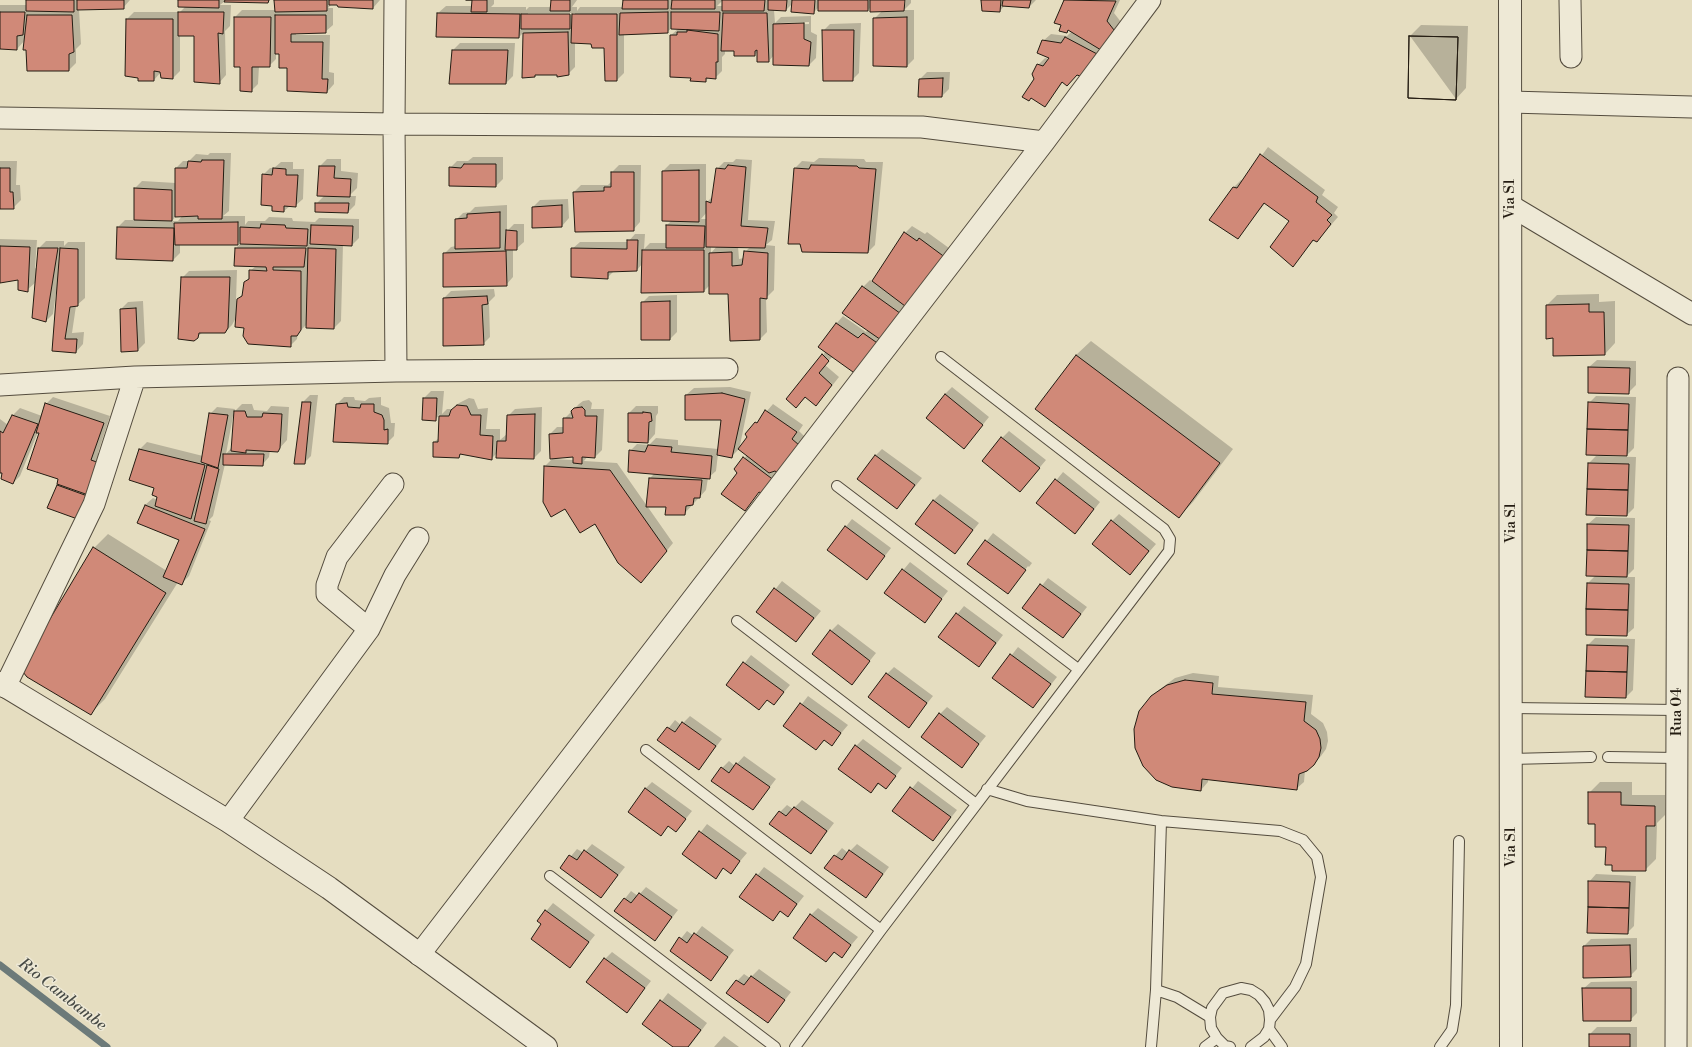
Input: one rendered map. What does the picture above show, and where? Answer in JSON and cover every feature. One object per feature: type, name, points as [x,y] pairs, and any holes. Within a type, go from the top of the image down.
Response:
[{"type":"street","points":[[395,0],[394,124],[396,371]]},
{"type":"street","points":[[419,955],[1044,142],[1150,0]]},
{"type":"street","name":"Via S1","points":[[1510,0],[1511,1047]]},
{"type":"street","points":[[1570,0],[1571,57]]},
{"type":"street","points":[[1510,102],[1692,107]]},
{"type":"street","points":[[0,118],[394,124],[922,127],[1044,142]]},
{"type":"street","points":[[1510,206],[1692,314]]},
{"type":"street","points":[[0,385],[135,377],[396,371],[727,369]]},
{"type":"street","points":[[135,377],[94,504],[2,685],[228,821],[329,888],[546,1047]]},
{"type":"street","name":"Rua 04","points":[[1676,1047],[1684,968],[1677,758],[1677,710],[1685,499],[1678,378]]},
{"type":"street","points":[[369,629],[327,594],[327,584],[336,557],[394,484]]},
{"type":"street","points":[[228,821],[369,629],[395,575],[418,538]]},
{"type":"lane","points":[[795,1047],[987,789],[1169,551],[1170,539],[1164,529],[940,357]]},
{"type":"lane","points":[[837,486],[1078,669]]},
{"type":"lane","points":[[737,621],[976,804]]},
{"type":"lane","points":[[1511,708],[1677,710]]},
{"type":"lane","points":[[646,750],[881,930]]},
{"type":"lane","points":[[1608,757],[1677,758]]},
{"type":"lane","points":[[1511,759],[1591,758]]},
{"type":"lane","points":[[987,789],[1027,801],[1161,821],[1280,831],[1303,840],[1317,857],[1321,877],[1306,964],[1295,987],[1270,1024],[1264,1037],[1251,1047]]},
{"type":"lane","points":[[1152,1047],[1156,990],[1161,821]]},
{"type":"lane","points":[[1440,1047],[1452,1030],[1456,1005],[1460,841]]},
{"type":"lane","points":[[550,876],[775,1047]]},
{"type":"lane","points":[[1227,1046],[1217,1038],[1211,1028],[1210,1018],[1212,1008],[1223,993],[1242,988],[1251,990],[1265,1002],[1270,1024],[1282,1047]]},
{"type":"lane","points":[[1156,990],[1177,997],[1210,1018]]},
{"type":"lane","points":[[1205,1047],[1217,1038]]},
{"type":"building","points":[[26,0],[74,0],[74,12],[26,11]]},
{"type":"building","points":[[77,0],[124,0],[124,9],[77,10]]},
{"type":"building","points":[[178,0],[219,0],[219,8],[178,7]]},
{"type":"building","points":[[225,0],[269,0],[268,3],[224,2]]},
{"type":"building","points":[[274,0],[327,0],[327,11],[275,12]]},
{"type":"building","points":[[329,0],[373,0],[373,9],[338,7],[337,5],[329,5]]},
{"type":"building","points":[[472,0],[487,0],[487,12],[471,12]]},
{"type":"building","points":[[551,0],[570,0],[570,11],[550,11]]},
{"type":"building","points":[[623,0],[668,0],[668,9],[622,9]]},
{"type":"building","points":[[672,0],[715,0],[715,9],[671,9]]},
{"type":"building","points":[[722,0],[765,0],[764,11],[722,11]]},
{"type":"building","points":[[768,0],[787,0],[786,11],[768,10]]},
{"type":"building","points":[[792,0],[815,0],[814,14],[791,12]]},
{"type":"building","points":[[818,0],[868,0],[868,11],[818,11]]},
{"type":"building","points":[[870,0],[905,0],[904,11],[870,12]]},
{"type":"building","points":[[981,0],[1001,0],[1000,12],[982,11]]},
{"type":"building","points":[[1003,0],[1031,0],[1029,8],[1002,6]]},
{"type":"building","points":[[1064,0],[1116,1],[1107,21],[1114,30],[1101,50],[1068,30],[1067,33],[1059,31],[1061,25],[1054,23]]},
{"type":"building","points":[[0,12],[25,12],[23,35],[17,36],[17,50],[0,49]]},
{"type":"building","points":[[178,12],[224,12],[223,34],[218,33],[220,84],[194,82],[194,36],[178,36]]},
{"type":"building","points":[[668,12],[668,33],[619,35],[620,13]]},
{"type":"building","points":[[671,12],[720,12],[719,31],[671,29]]},
{"type":"building","points":[[437,13],[520,14],[519,38],[436,37]]},
{"type":"building","points":[[723,13],[767,13],[769,62],[757,62],[757,50],[755,51],[755,56],[734,56],[734,51],[721,51]]},
{"type":"building","points":[[521,14],[570,14],[570,29],[521,29]]},
{"type":"building","points":[[572,14],[617,14],[617,81],[605,81],[604,48],[592,48],[591,44],[571,43]]},
{"type":"building","points":[[27,15],[72,15],[74,52],[69,54],[69,71],[27,71],[26,50],[23,50]]},
{"type":"building","points":[[275,15],[326,15],[326,33],[291,34],[291,42],[323,42],[322,79],[328,79],[327,93],[287,91],[287,68],[279,68],[279,54],[275,54]]},
{"type":"building","points":[[234,17],[271,17],[270,67],[252,67],[252,92],[240,91],[240,67],[234,67]]},
{"type":"building","points":[[907,17],[907,67],[873,66],[873,18]]},
{"type":"building","points":[[126,19],[173,19],[173,79],[161,78],[160,72],[154,71],[154,81],[138,81],[138,78],[125,76]]},
{"type":"building","points":[[804,23],[804,39],[811,42],[809,66],[773,65],[773,24]]},
{"type":"building","points":[[687,30],[718,34],[718,62],[716,62],[716,79],[706,78],[706,82],[690,81],[691,78],[670,77],[670,35],[677,35],[677,32],[687,32]]},
{"type":"building","points":[[822,30],[854,30],[853,81],[823,81]]},
{"type":"building","points":[[568,32],[569,75],[557,77],[557,75],[535,75],[535,77],[522,78],[523,33]]},
{"type":"building","points":[[1409,36],[1458,37],[1456,100],[1408,98]]},
{"type":"building","points":[[1409,36],[1458,37],[1456,100],[1408,98]]},
{"type":"building","points":[[1065,37],[1099,55],[1083,77],[1077,75],[1067,86],[1062,82],[1045,107],[1031,98],[1029,101],[1022,97],[1034,79],[1032,74],[1037,64],[1043,66],[1049,58],[1037,53],[1042,40],[1061,43]]},
{"type":"building","points":[[452,50],[508,50],[506,84],[449,84]]},
{"type":"building","points":[[943,78],[942,97],[918,97],[919,79]]},
{"type":"building","points":[[1260,154],[1318,197],[1316,202],[1332,215],[1327,220],[1331,224],[1317,242],[1313,240],[1293,267],[1270,247],[1289,221],[1264,203],[1238,239],[1209,220],[1233,187],[1237,188]]},
{"type":"building","points":[[202,160],[224,160],[222,219],[198,219],[198,216],[175,217],[175,168],[187,168],[188,161],[201,162]]},
{"type":"building","points":[[464,164],[496,164],[496,187],[449,186],[449,167],[461,168]]},
{"type":"building","points":[[728,165],[746,167],[741,226],[768,228],[765,248],[706,247],[706,201],[711,203],[716,168],[725,169]]},
{"type":"building","points":[[811,165],[857,166],[859,168],[876,169],[868,253],[802,252],[800,244],[788,244],[794,168],[809,169]]},
{"type":"building","points":[[319,166],[335,166],[334,178],[351,179],[350,197],[317,196]]},
{"type":"building","points":[[0,168],[10,168],[10,192],[13,192],[14,209],[0,209]]},
{"type":"building","points":[[273,168],[286,169],[286,175],[298,175],[296,207],[284,206],[284,212],[272,211],[272,206],[261,205],[262,174],[272,175]]},
{"type":"building","points":[[699,170],[699,222],[662,221],[662,171]]},
{"type":"building","points":[[611,172],[634,172],[634,231],[575,232],[573,192],[604,191],[604,187],[611,187]]},
{"type":"building","points":[[134,188],[172,190],[172,221],[134,220]]},
{"type":"building","points":[[315,203],[349,203],[348,213],[315,212]]},
{"type":"building","points":[[562,205],[562,227],[532,228],[532,207]]},
{"type":"building","points":[[500,212],[500,248],[455,249],[455,219],[467,218],[467,214]]},
{"type":"building","points":[[238,222],[238,245],[175,245],[174,223]]},
{"type":"building","points":[[261,224],[285,225],[286,228],[308,229],[307,246],[240,244],[240,227],[260,228]]},
{"type":"building","points":[[311,225],[353,226],[352,246],[310,244]]},
{"type":"building","points":[[666,225],[705,226],[704,248],[666,248]]},
{"type":"building","points":[[117,227],[174,228],[173,261],[116,259]]},
{"type":"building","points":[[506,230],[517,231],[517,250],[505,250]]},
{"type":"building","points":[[904,232],[917,241],[919,238],[946,258],[905,306],[872,281]]},
{"type":"building","points":[[627,240],[638,240],[637,271],[608,272],[608,279],[571,277],[571,248],[627,249]]},
{"type":"building","points":[[0,246],[30,247],[28,292],[18,290],[18,280],[0,283]]},
{"type":"building","points":[[38,248],[58,248],[46,322],[32,318]]},
{"type":"building","points":[[60,248],[78,249],[78,306],[70,307],[65,339],[77,339],[76,353],[52,351]]},
{"type":"building","points":[[235,248],[306,248],[304,267],[273,267],[273,270],[301,271],[301,330],[297,336],[291,336],[291,347],[248,344],[243,336],[244,328],[235,327],[237,299],[242,296],[244,282],[249,279],[249,270],[267,271],[266,267],[234,266]]},
{"type":"building","points":[[308,248],[336,249],[334,329],[306,328]]},
{"type":"building","points":[[642,250],[704,250],[704,292],[641,293]]},
{"type":"building","points":[[506,251],[507,286],[443,287],[443,253]]},
{"type":"building","points":[[744,251],[768,253],[767,299],[760,298],[760,340],[730,341],[728,294],[709,294],[709,253],[732,252],[732,266],[742,265]]},
{"type":"building","points":[[181,277],[230,277],[228,328],[225,333],[199,333],[198,338],[194,341],[178,339]]},
{"type":"building","points":[[862,286],[904,316],[884,342],[842,313]]},
{"type":"building","points":[[487,296],[488,304],[482,305],[484,345],[443,346],[443,298]]},
{"type":"building","points":[[670,301],[670,340],[641,340],[641,302]]},
{"type":"building","points":[[1589,304],[1589,312],[1604,312],[1605,355],[1553,356],[1553,338],[1546,339],[1546,305]]},
{"type":"building","points":[[136,308],[138,351],[121,352],[120,309]]},
{"type":"building","points":[[836,323],[858,338],[863,333],[883,347],[860,377],[818,347]]},
{"type":"building","points":[[822,354],[829,361],[819,373],[832,385],[816,406],[805,397],[796,408],[786,399]]},
{"type":"building","points":[[1076,355],[1220,463],[1179,518],[1035,409]]},
{"type":"building","points":[[1588,367],[1630,368],[1629,394],[1588,393]]},
{"type":"building","points":[[722,393],[745,399],[732,458],[717,455],[721,420],[685,420],[685,395]]},
{"type":"building","points":[[945,394],[983,425],[964,449],[926,418]]},
{"type":"building","points":[[423,398],[437,398],[436,421],[422,420]]},
{"type":"building","points":[[302,402],[311,402],[305,464],[294,464]]},
{"type":"building","points":[[1588,402],[1629,404],[1628,430],[1587,429]]},
{"type":"building","points":[[45,403],[104,423],[91,460],[105,465],[94,497],[57,484],[58,479],[27,469],[39,433],[36,433]]},
{"type":"building","points":[[347,403],[348,407],[360,408],[361,404],[374,404],[374,412],[382,415],[384,420],[384,430],[388,429],[388,444],[333,442],[336,404]]},
{"type":"building","points":[[457,405],[467,406],[471,415],[481,415],[480,435],[493,436],[492,460],[460,454],[459,458],[433,457],[433,442],[438,442],[439,416],[449,416],[451,410]]},
{"type":"building","points":[[582,407],[585,410],[585,416],[597,416],[595,458],[582,457],[582,464],[573,463],[573,457],[550,459],[549,434],[563,433],[563,418],[573,418],[571,411],[574,408]]},
{"type":"building","points":[[765,410],[797,432],[792,439],[799,445],[778,473],[775,471],[769,473],[738,449],[747,437],[745,434],[755,422],[757,423]]},
{"type":"building","points":[[234,411],[245,411],[247,417],[262,417],[263,413],[282,414],[280,448],[278,452],[246,450],[246,453],[231,451]]},
{"type":"building","points":[[209,413],[228,415],[218,468],[201,462]]},
{"type":"building","points":[[628,413],[651,413],[652,421],[649,422],[648,443],[628,442]]},
{"type":"building","points":[[535,414],[534,459],[496,458],[497,441],[506,441],[507,415]]},
{"type":"building","points":[[12,415],[38,424],[13,484],[1,479],[2,473],[0,473],[0,431],[3,433]]},
{"type":"building","points":[[1587,429],[1628,430],[1627,456],[1586,455]]},
{"type":"building","points":[[1001,437],[1040,468],[1020,492],[982,461]]},
{"type":"building","points":[[648,445],[672,447],[671,452],[712,456],[710,479],[628,472],[629,450],[645,452]]},
{"type":"building","points":[[139,449],[205,465],[191,519],[155,506],[157,497],[152,495],[154,488],[129,480]]},
{"type":"building","points":[[223,454],[264,454],[263,466],[223,465]]},
{"type":"building","points":[[875,455],[915,485],[897,509],[857,479]]},
{"type":"building","points":[[743,457],[775,481],[765,495],[759,492],[745,511],[721,494],[737,473],[734,469]]},
{"type":"building","points":[[1588,463],[1629,464],[1628,490],[1587,489]]},
{"type":"building","points":[[207,465],[219,469],[206,524],[194,521]]},
{"type":"building","points":[[544,466],[610,470],[667,551],[641,583],[618,563],[595,524],[580,533],[565,509],[551,517],[543,502]]},
{"type":"building","points":[[649,478],[702,480],[700,498],[694,498],[693,505],[686,506],[685,515],[665,515],[666,507],[646,507]]},
{"type":"building","points":[[1055,479],[1094,509],[1075,534],[1036,503]]},
{"type":"building","points":[[57,485],[93,498],[83,521],[47,508]]},
{"type":"building","points":[[1587,489],[1628,490],[1627,516],[1586,515]]},
{"type":"building","points":[[933,500],[973,530],[955,554],[915,524]]},
{"type":"building","points":[[145,505],[205,529],[182,585],[163,577],[179,540],[137,523]]},
{"type":"building","points":[[1111,520],[1149,551],[1130,575],[1092,544]]},
{"type":"building","points":[[1587,524],[1629,525],[1628,551],[1587,550]]},
{"type":"building","points":[[845,526],[885,556],[867,580],[827,550]]},
{"type":"building","points":[[985,540],[1026,570],[1008,594],[967,564]]},
{"type":"building","points":[[93,547],[166,593],[91,715],[27,677],[23,672],[26,659]]},
{"type":"building","points":[[1587,550],[1628,551],[1627,577],[1586,576]]},
{"type":"building","points":[[902,569],[942,599],[925,623],[884,593]]},
{"type":"building","points":[[1587,583],[1629,584],[1628,610],[1586,609]]},
{"type":"building","points":[[1040,584],[1081,614],[1063,638],[1022,608]]},
{"type":"building","points":[[774,588],[814,618],[796,642],[756,612]]},
{"type":"building","points":[[1586,609],[1628,610],[1627,636],[1586,635]]},
{"type":"building","points":[[956,613],[996,643],[979,667],[938,637]]},
{"type":"building","points":[[830,630],[870,661],[852,685],[812,654]]},
{"type":"building","points":[[1587,645],[1628,646],[1627,672],[1586,671]]},
{"type":"building","points":[[1010,654],[1051,684],[1033,708],[992,678]]},
{"type":"building","points":[[743,662],[784,692],[774,705],[767,700],[759,710],[726,685]]},
{"type":"building","points":[[1586,671],[1627,672],[1626,698],[1585,697]]},
{"type":"building","points":[[886,673],[927,703],[909,728],[868,697]]},
{"type":"building","points":[[1185,680],[1213,683],[1212,694],[1306,702],[1304,721],[1316,730],[1320,739],[1321,748],[1319,757],[1314,765],[1307,771],[1299,774],[1297,790],[1202,779],[1201,791],[1172,787],[1156,780],[1143,766],[1135,748],[1134,729],[1139,711],[1151,696],[1167,685]]},
{"type":"building","points":[[800,703],[841,733],[832,746],[824,740],[816,750],[783,726]]},
{"type":"building","points":[[939,713],[979,744],[962,768],[921,737]]},
{"type":"building","points":[[682,722],[716,746],[699,770],[657,740],[667,727],[675,732]]},
{"type":"building","points":[[855,745],[896,776],[886,789],[878,783],[871,793],[838,769]]},
{"type":"building","points":[[736,763],[770,787],[753,810],[711,781],[721,767],[729,773]]},
{"type":"building","points":[[910,787],[951,817],[933,841],[892,811]]},
{"type":"building","points":[[645,788],[686,819],[676,832],[668,826],[661,836],[628,812]]},
{"type":"building","points":[[1588,792],[1621,792],[1621,805],[1655,806],[1655,826],[1646,826],[1646,871],[1612,871],[1612,865],[1605,865],[1606,847],[1595,847],[1595,824],[1588,824]]},
{"type":"building","points":[[794,807],[827,831],[811,854],[769,824],[779,811],[786,816]]},
{"type":"building","points":[[699,831],[740,861],[731,874],[723,868],[716,879],[682,854]]},
{"type":"building","points":[[584,850],[618,875],[601,898],[560,868],[569,855],[577,860]]},
{"type":"building","points":[[849,850],[883,874],[866,898],[824,868],[834,855],[842,860]]},
{"type":"building","points":[[756,874],[797,904],[788,917],[780,911],[773,921],[739,897]]},
{"type":"building","points":[[1588,881],[1630,882],[1629,908],[1588,907]]},
{"type":"building","points":[[639,893],[672,917],[655,941],[614,911],[624,898],[631,903]]},
{"type":"building","points":[[1588,907],[1629,908],[1628,934],[1587,933]]},
{"type":"building","points":[[545,910],[589,942],[570,968],[531,939],[541,924],[537,921]]},
{"type":"building","points":[[810,914],[851,945],[842,958],[834,952],[826,962],[793,938]]},
{"type":"building","points":[[694,933],[728,957],[711,981],[670,951],[679,937],[687,943]]},
{"type":"building","points":[[1630,945],[1631,977],[1583,978],[1583,946]]},
{"type":"building","points":[[604,958],[645,988],[627,1013],[586,982]]},
{"type":"building","points":[[751,976],[785,1000],[768,1023],[726,993],[736,980],[744,985]]},
{"type":"building","points":[[1582,988],[1631,988],[1631,1021],[1583,1021]]},
{"type":"building","points":[[660,1000],[701,1030],[688,1047],[673,1047],[642,1024]]},
{"type":"building","points":[[1589,1034],[1630,1034],[1630,1047],[1589,1047]]},
{"type":"waterway","name":"Rio Cambambe","points":[[0,965],[107,1047]]}]
